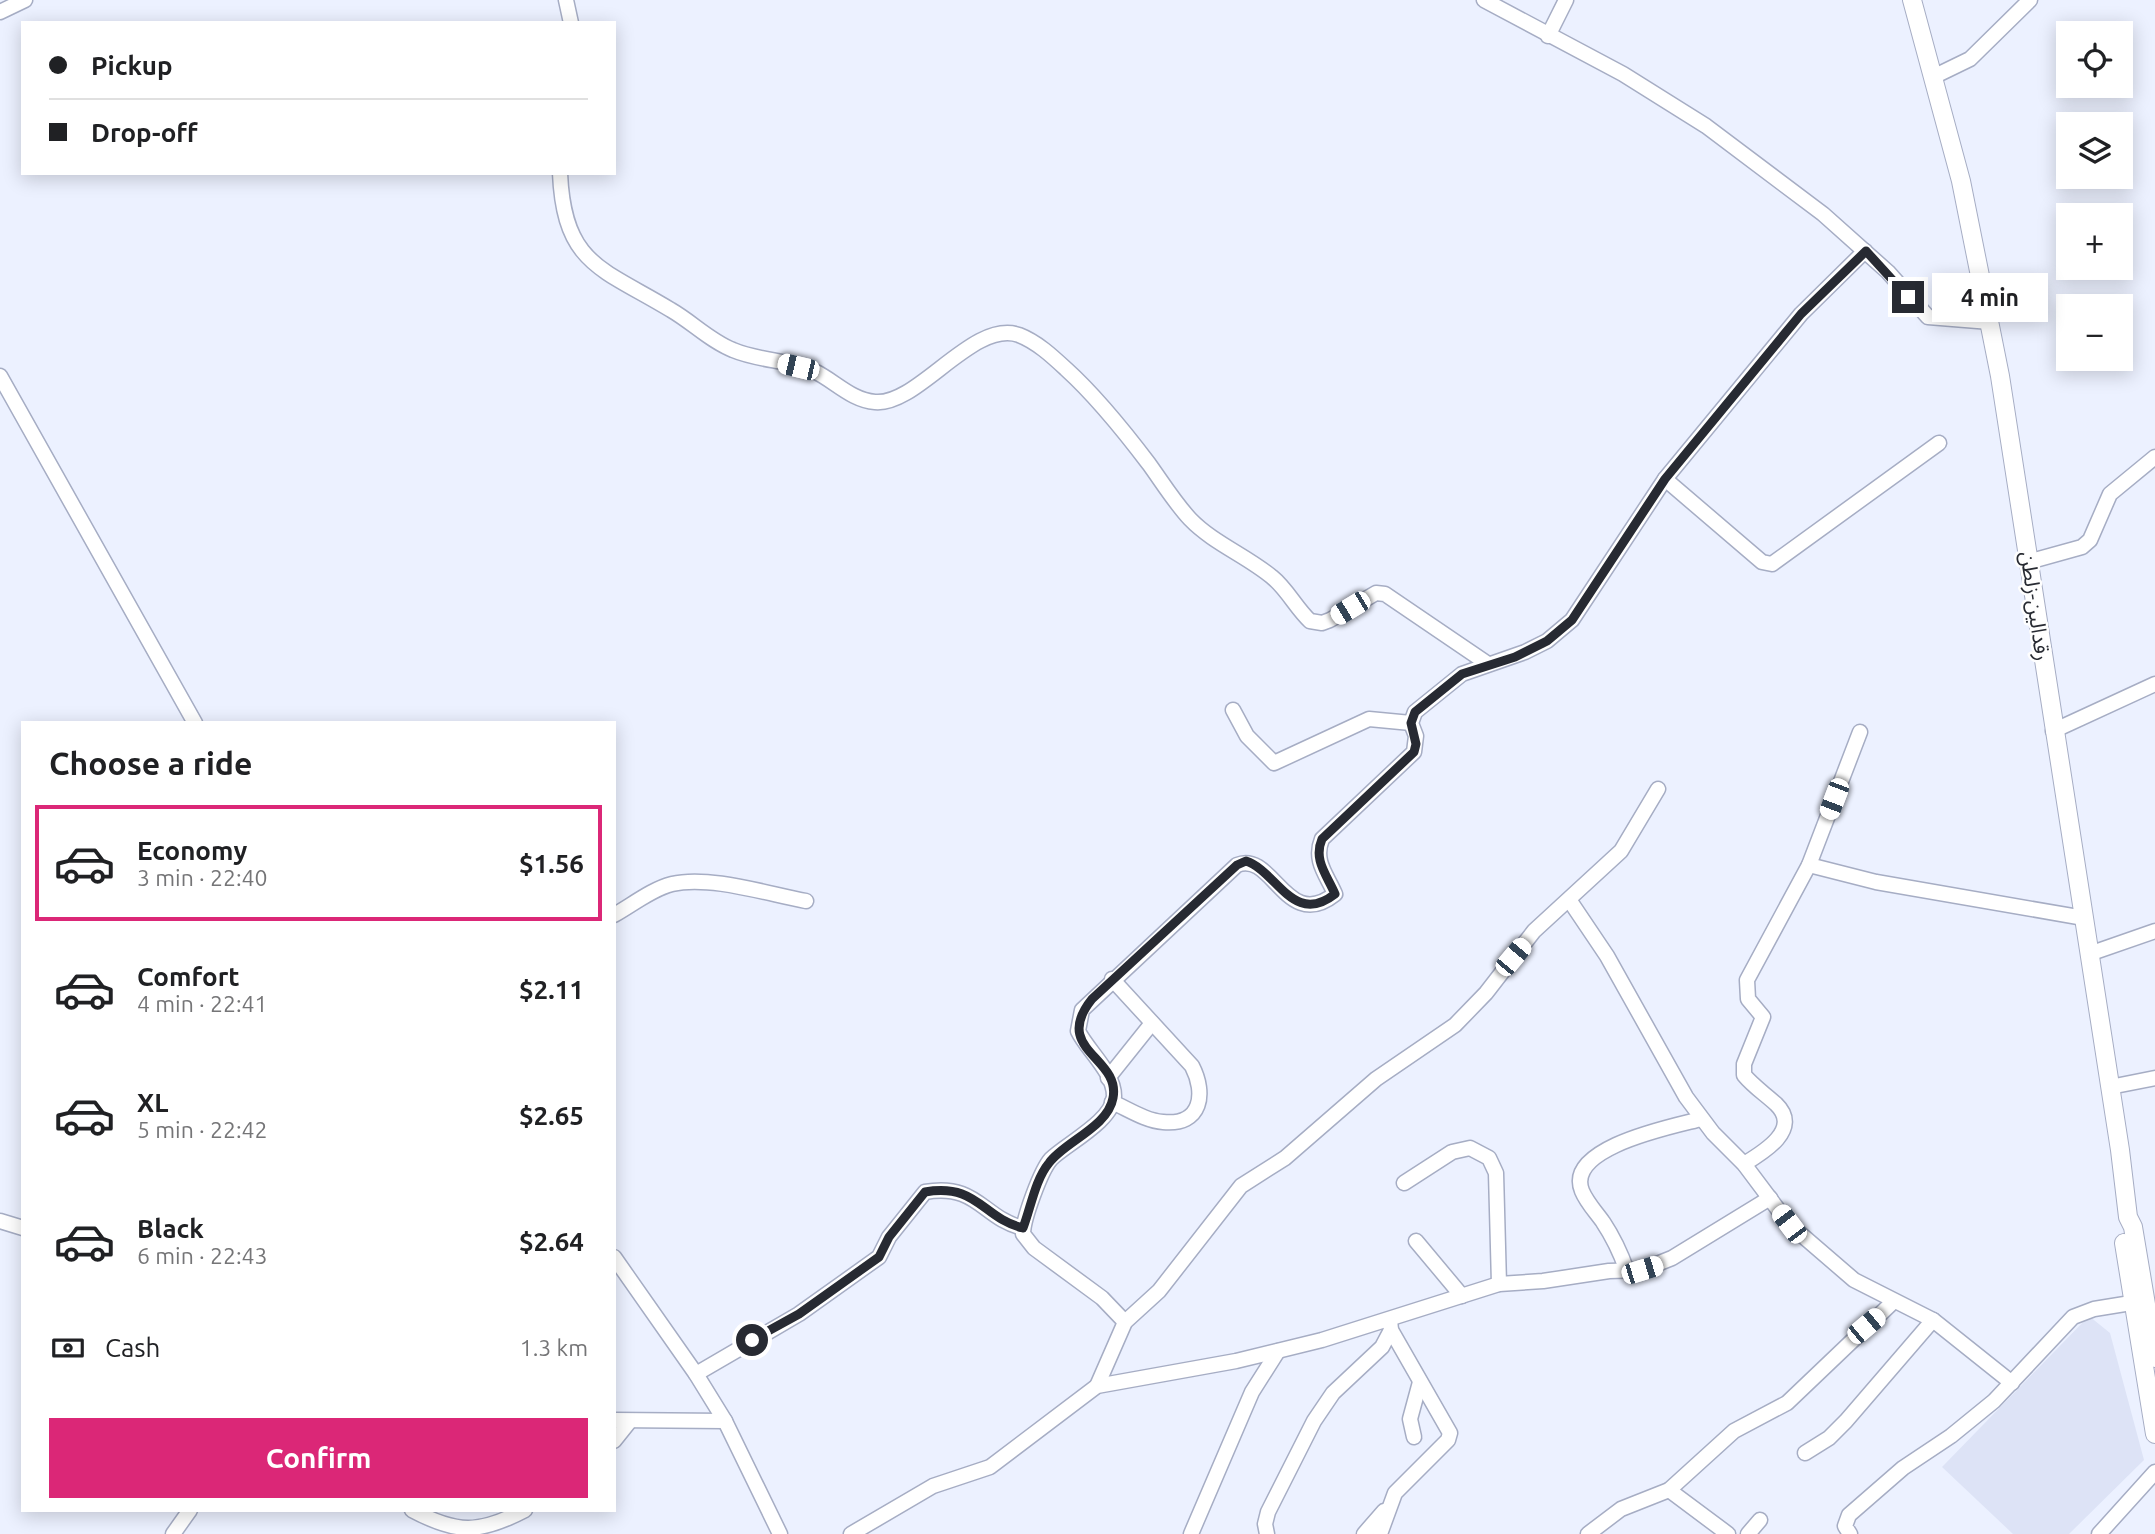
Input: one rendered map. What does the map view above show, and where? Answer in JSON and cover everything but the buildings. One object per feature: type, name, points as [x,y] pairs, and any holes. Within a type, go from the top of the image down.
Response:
[{"type":"main road","name":"رقدالين-زلطن","points":[[1912,0],[1935,76],[1990,322],[2110,1087],[2128,1217],[2122,1226],[2144,1302],[2155,1358]]},
{"type":"main road","name":"رقدالين-زلطن","points":[[2144,1302],[2155,1434]]},
{"type":"street","points":[[0,12],[25,0]]},
{"type":"street","points":[[566,0],[571,21]]},
{"type":"street","points":[[1484,0],[1623,74],[1706,126],[1823,214],[1866,251],[1928,317],[1990,322]]},
{"type":"street","points":[[1548,36],[1566,0]]},
{"type":"street","points":[[1935,76],[1970,59],[2030,0]]},
{"type":"street","points":[[560,175],[563,211],[569,234],[588,255],[619,282],[671,310],[721,345],[752,357],[814,371],[851,394],[876,402],[886,401],[914,386],[988,336],[1004,332],[1019,335],[1051,355],[1078,380],[1128,436],[1190,519],[1275,579],[1310,621],[1322,623],[1376,593],[1385,593],[1488,664]]},
{"type":"street","points":[[1125,1322],[1102,1297],[1034,1248],[1027,1241],[1023,1228],[1044,1169],[1051,1159],[1096,1124],[1114,1095],[1108,1078],[1082,1040],[1078,1031],[1078,1019],[1092,999],[1112,979],[1227,872],[1246,861],[1264,870],[1281,893],[1292,900],[1311,904],[1335,894],[1321,868],[1318,853],[1322,839],[1414,752],[1416,744],[1411,723],[1415,712],[1453,681],[1474,668],[1515,657],[1538,646],[1572,620],[1665,479],[1801,314],[1866,251]]},
{"type":"street","points":[[0,376],[194,721]]},
{"type":"street","points":[[1665,479],[1762,562],[1772,564],[1939,443]]},
{"type":"street","points":[[2028,562],[2082,547],[2090,540],[2110,494],[2155,457]]},
{"type":"street","points":[[2053,731],[2155,684]]},
{"type":"street","points":[[1233,710],[1247,736],[1274,763],[1302,747],[1369,719],[1411,723]]},
{"type":"street","points":[[1744,1164],[1760,1155],[1786,1128],[1786,1118],[1779,1106],[1744,1074],[1744,1064],[1763,1017],[1748,999],[1747,980],[1809,865],[1860,732]]},
{"type":"street","points":[[1097,1386],[1125,1322],[1159,1291],[1241,1186],[1285,1158],[1376,1079],[1455,1026],[1486,993],[1534,931],[1570,901],[1621,851],[1658,789]]},
{"type":"street","points":[[1809,865],[1876,882],[2084,918]]},
{"type":"street","points":[[616,914],[671,884],[709,883],[806,901]]},
{"type":"street","points":[[1570,901],[1607,956],[1658,1053],[1701,1119],[1744,1164],[1789,1224],[1833,1265],[1854,1280],[1933,1320],[2012,1382]]},
{"type":"street","points":[[2089,954],[2155,932]]},
{"type":"street","points":[[1112,979],[1192,1066],[1201,1090],[1196,1109],[1184,1119],[1164,1122],[1112,1102]]},
{"type":"street","points":[[1108,1078],[1152,1023]]},
{"type":"street","points":[[2110,1087],[2155,1079]]},
{"type":"street","points":[[1627,1271],[1604,1223],[1581,1189],[1585,1171],[1597,1156],[1618,1142],[1701,1119]]},
{"type":"street","points":[[1404,1183],[1452,1152],[1470,1147],[1489,1158],[1496,1174],[1499,1284]]},
{"type":"street","points":[[696,1374],[799,1314],[879,1257],[910,1208],[925,1192],[951,1190],[967,1195],[1009,1225],[1023,1228]]},
{"type":"street","points":[[851,1534],[933,1486],[990,1466],[1097,1386],[1278,1351],[1391,1325],[1499,1284],[1642,1270],[1672,1258],[1770,1198]]},
{"type":"street","points":[[0,1221],[21,1227]]},
{"type":"street","points":[[1416,1241],[1462,1296]]},
{"type":"street","points":[[616,1260],[696,1374],[724,1421],[780,1534]]},
{"type":"street","points":[[1588,1534],[1621,1509],[1669,1490],[1734,1431],[1787,1403],[1894,1301]]},
{"type":"street","points":[[1850,1534],[1845,1526],[1849,1515],[1918,1456],[1967,1424],[2012,1382],[2073,1317],[2094,1309],[2144,1302]]},
{"type":"street","points":[[1805,1453],[1829,1438],[1846,1421],[1933,1320]]},
{"type":"street","points":[[1380,1534],[1386,1510],[1395,1493],[1412,1473],[1448,1440],[1446,1422],[1420,1382],[1391,1325]]},
{"type":"street","points":[[1267,1534],[1265,1524],[1268,1512],[1314,1421],[1341,1382],[1382,1347],[1391,1325]]},
{"type":"street","points":[[1191,1534],[1252,1392],[1278,1351]]},
{"type":"street","points":[[1414,1437],[1410,1419],[1420,1382]]},
{"type":"street","points":[[616,1420],[724,1421]]},
{"type":"street","points":[[616,1438],[630,1421]]},
{"type":"street","points":[[2099,1534],[2155,1472]]},
{"type":"street","points":[[1669,1490],[1728,1534]]},
{"type":"street","points":[[1364,1534],[1386,1510]]},
{"type":"street","points":[[173,1534],[192,1512]]},
{"type":"street","points":[[415,1512],[449,1532],[470,1533],[498,1525],[521,1512]]},
{"type":"street","points":[[1748,1534],[1760,1520]]},
{"type":"shaded area","points":[[2089,1316],[2110,1333],[2144,1460],[2069,1534],[2013,1534],[1942,1467]]},
{"type":"route","points":[[752,1340],[833,1292],[879,1257],[889,1237],[925,1192],[951,1190],[967,1195],[982,1203],[1009,1225],[1023,1228],[1044,1169],[1051,1159],[1096,1124],[1112,1102],[1114,1095],[1108,1078],[1078,1031],[1078,1019],[1092,999],[1227,872],[1246,861],[1264,870],[1281,893],[1292,900],[1311,904],[1329,899],[1335,894],[1321,868],[1318,853],[1324,834],[1358,807],[1414,752],[1416,736],[1411,717],[1415,712],[1462,674],[1515,657],[1538,646],[1572,620],[1665,479],[1801,314],[1866,251],[1908,297]]}]
